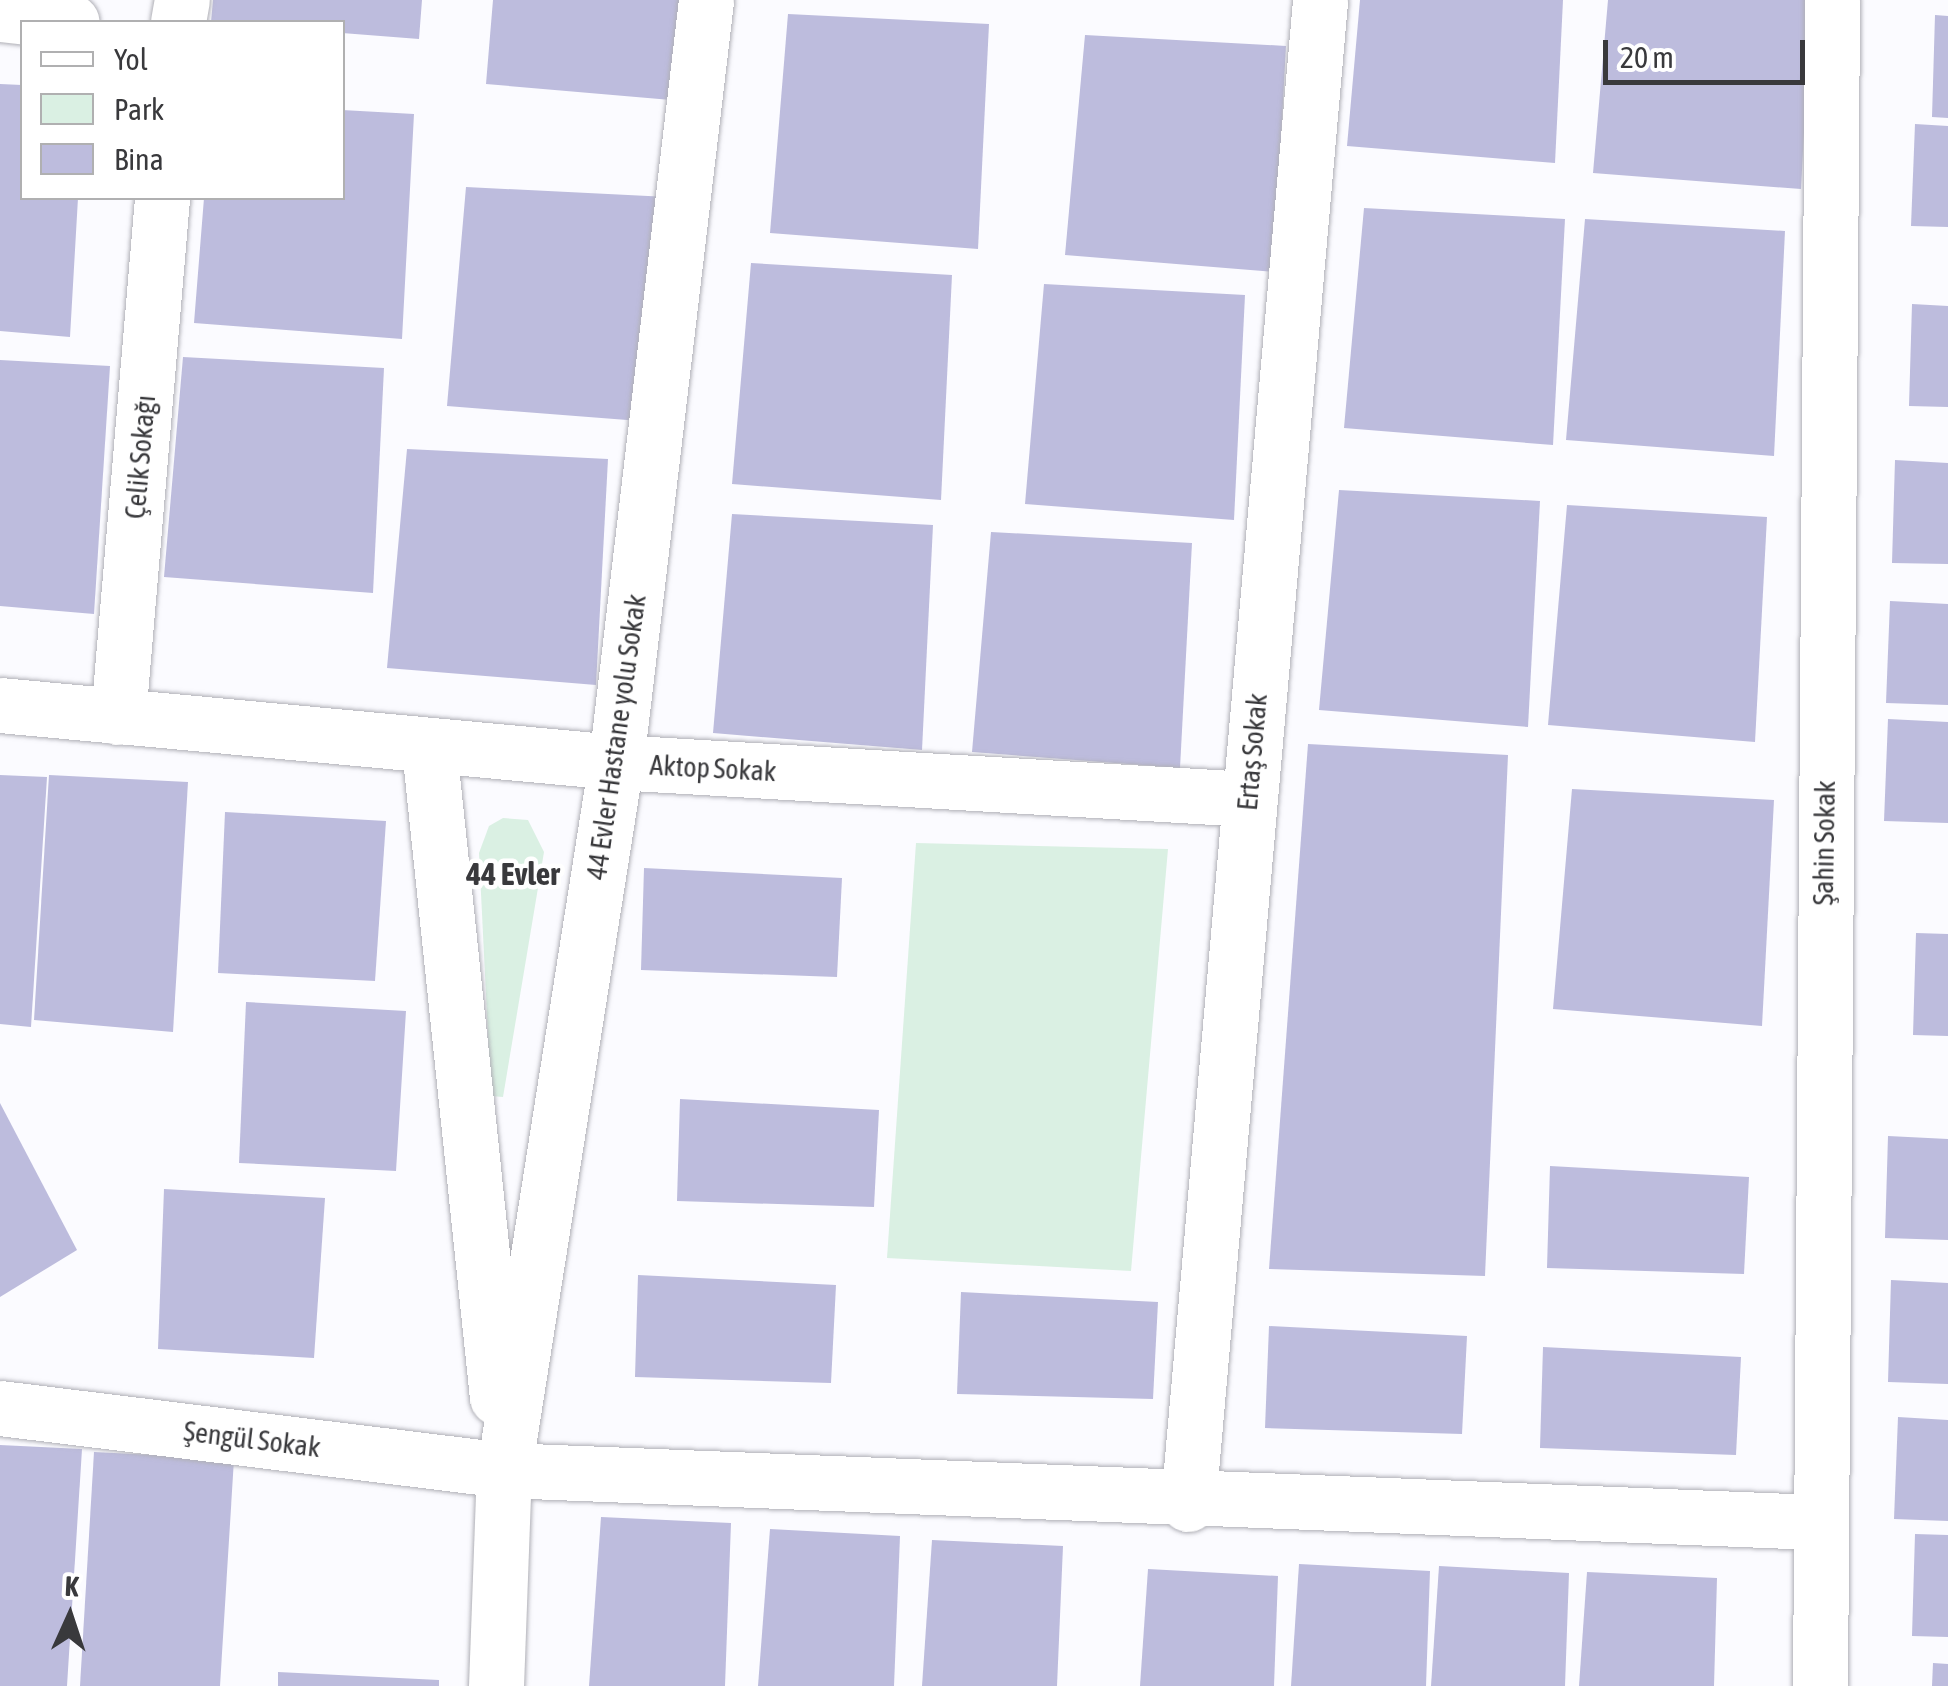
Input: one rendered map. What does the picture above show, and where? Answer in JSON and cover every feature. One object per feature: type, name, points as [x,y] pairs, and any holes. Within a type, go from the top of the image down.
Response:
[{"type":"street","name":"44 Evler Hastane yolu Sokak","points":[[496,1686],[504,1470],[616,762],[706,0]]},
{"type":"street","name":"Ertaş Sokak","points":[[1188,1504],[1320,0]]},
{"type":"street","name":"Şahin Sokak","points":[[1820,1686],[1817,1522],[1832,0]]},
{"type":"street","points":[[0,14],[54,20]]},
{"type":"street","name":"Çelik Sokağı","points":[[118,717],[162,200]]},
{"type":"street","name":"Aktop Sokak","points":[[0,705],[428,748],[1248,798]]},
{"type":"street","name":"44 Evler Hastane yolu Sokak","points":[[428,748],[504,1470]]},
{"type":"street","name":"Şengül Sokak","points":[[0,1408],[504,1470],[1188,1504],[1817,1522]]},
{"type":"green space","points":[[503,818],[528,820],[544,852],[503,1097],[491,1096],[479,853],[489,826]]},
{"type":"green space","points":[[916,843],[1168,849],[1131,1271],[887,1258]]},
{"type":"building","points":[[213,0],[422,0],[419,39],[345,33],[345,20],[211,20]]},
{"type":"building","points":[[493,0],[686,0],[671,100],[486,84]]},
{"type":"building","points":[[1360,0],[1563,0],[1555,163],[1347,146]]},
{"type":"building","points":[[1608,0],[1811,0],[1801,189],[1593,173]]},
{"type":"building","points":[[788,14],[989,24],[978,249],[770,233]]},
{"type":"building","points":[[1935,15],[1948,16],[1948,118],[1932,117]]},
{"type":"building","points":[[1085,35],[1286,46],[1274,272],[1065,255]]},
{"type":"building","points":[[0,84],[20,85],[20,200],[78,200],[70,337],[0,331]]},
{"type":"building","points":[[345,110],[414,114],[402,339],[194,323],[204,200],[345,200]]},
{"type":"building","points":[[1915,124],[1948,126],[1948,227],[1911,226]]},
{"type":"building","points":[[466,187],[668,197],[640,421],[447,406]]},
{"type":"building","points":[[1364,208],[1565,219],[1553,445],[1344,428]]},
{"type":"building","points":[[1585,219],[1785,231],[1774,456],[1566,440]]},
{"type":"building","points":[[751,263],[952,275],[941,500],[732,484]]},
{"type":"building","points":[[1044,284],[1245,295],[1234,520],[1025,504]]},
{"type":"building","points":[[1912,304],[1948,306],[1948,407],[1909,406]]},
{"type":"building","points":[[183,357],[384,368],[373,593],[164,577]]},
{"type":"building","points":[[0,360],[110,366],[94,614],[0,606]]},
{"type":"building","points":[[407,449],[608,459],[596,685],[387,668]]},
{"type":"building","points":[[1895,460],[1948,463],[1948,564],[1892,563]]},
{"type":"building","points":[[1339,490],[1540,501],[1528,727],[1319,710]]},
{"type":"building","points":[[1567,505],[1767,517],[1755,742],[1548,725]]},
{"type":"building","points":[[732,514],[933,525],[922,750],[713,733]]},
{"type":"building","points":[[991,532],[1192,543],[1180,768],[972,752]]},
{"type":"building","points":[[1890,601],[1948,604],[1948,705],[1886,703]]},
{"type":"building","points":[[1888,719],[1948,722],[1948,823],[1884,821]]},
{"type":"building","points":[[1308,744],[1508,755],[1485,1276],[1269,1269]]},
{"type":"building","points":[[0,775],[47,777],[31,1027],[0,1024]]},
{"type":"building","points":[[49,775],[188,782],[173,1032],[34,1020]]},
{"type":"building","points":[[1572,789],[1774,800],[1762,1026],[1553,1009]]},
{"type":"building","points":[[225,812],[386,821],[375,981],[218,973]]},
{"type":"building","points":[[644,868],[842,878],[837,977],[641,970]]},
{"type":"building","points":[[1916,933],[1948,934],[1948,1036],[1913,1035]]},
{"type":"building","points":[[246,1002],[406,1011],[396,1171],[239,1163]]},
{"type":"building","points":[[680,1099],[879,1110],[874,1207],[677,1201]]},
{"type":"building","points":[[0,1103],[77,1250],[0,1297]]},
{"type":"building","points":[[1888,1136],[1948,1139],[1948,1240],[1885,1238]]},
{"type":"building","points":[[1550,1166],[1749,1177],[1744,1274],[1547,1268]]},
{"type":"building","points":[[164,1189],[325,1198],[314,1358],[158,1349]]},
{"type":"building","points":[[638,1275],[836,1285],[831,1383],[635,1377]]},
{"type":"building","points":[[1891,1280],[1948,1283],[1948,1384],[1888,1382]]},
{"type":"building","points":[[961,1292],[1158,1302],[1153,1399],[957,1394]]},
{"type":"building","points":[[1269,1326],[1467,1336],[1462,1434],[1265,1428]]},
{"type":"building","points":[[1543,1347],[1741,1357],[1736,1455],[1540,1448]]},
{"type":"building","points":[[1898,1417],[1948,1420],[1948,1521],[1894,1519]]},
{"type":"building","points":[[0,1445],[82,1449],[67,1686],[0,1686]]},
{"type":"building","points":[[94,1452],[234,1459],[220,1686],[80,1686]]},
{"type":"building","points":[[601,1517],[731,1523],[725,1686],[589,1686]]},
{"type":"building","points":[[770,1529],[900,1536],[894,1686],[758,1686]]},
{"type":"building","points":[[1915,1534],[1948,1535],[1948,1637],[1912,1636]]},
{"type":"building","points":[[932,1540],[1063,1546],[1057,1686],[922,1686]]},
{"type":"building","points":[[1299,1564],[1430,1571],[1426,1686],[1291,1686]]},
{"type":"building","points":[[1439,1566],[1569,1573],[1565,1686],[1431,1686]]},
{"type":"building","points":[[1148,1569],[1278,1576],[1274,1686],[1140,1686]]},
{"type":"building","points":[[1587,1572],[1717,1578],[1714,1686],[1579,1686]]},
{"type":"building","points":[[1933,1663],[1948,1664],[1948,1686],[1932,1686]]},
{"type":"building","points":[[278,1672],[439,1680],[439,1686],[278,1686]]},
{"type":"district","name":"44 Evler","points":[[513,874]]}]
